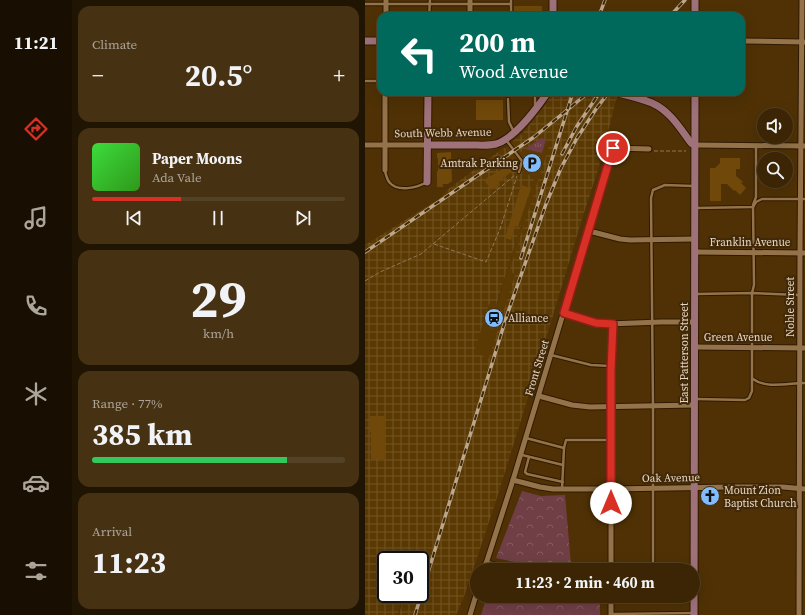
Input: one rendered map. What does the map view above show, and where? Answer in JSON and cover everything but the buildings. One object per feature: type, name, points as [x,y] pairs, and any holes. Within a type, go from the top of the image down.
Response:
[{"type":"street","points":[[553,0],[553,12]]},
{"type":"street","points":[[695,0],[695,12]]},
{"type":"street","name":"Noble Street","points":[[799,615],[802,489],[802,348],[800,295],[803,199],[802,0]]},
{"type":"street","points":[[470,12],[471,2]]},
{"type":"street","points":[[365,41],[377,41]]},
{"type":"street","points":[[745,41],[803,42]]},
{"type":"street","points":[[385,96],[385,170]]},
{"type":"street","points":[[427,182],[428,96]]},
{"type":"street","name":"South Webb Avenue","points":[[365,146],[496,144],[505,139],[524,123],[545,96]]},
{"type":"street","points":[[628,96],[653,103],[667,113],[691,143],[695,145],[803,146]]},
{"type":"street","name":"East Patterson Street","points":[[694,563],[695,96]]},
{"type":"street","name":"Front Street","points":[[486,563],[521,455],[613,148],[649,149]]},
{"type":"street","name":"Franklin Avenue","points":[[589,231],[630,240],[695,239]]},
{"type":"street","name":"Franklin Avenue","points":[[695,252],[802,253]]},
{"type":"street","points":[[564,313],[596,323],[695,322]]},
{"type":"street","points":[[611,563],[611,366],[613,324]]},
{"type":"street","name":"Green Avenue","points":[[695,347],[802,348]]},
{"type":"street","points":[[539,396],[581,406],[653,406],[695,402]]},
{"type":"street","name":"Oak Avenue","points":[[513,480],[540,487],[563,489],[775,487],[802,489]]},
{"type":"street","points":[[470,615],[474,603]]},
{"type":"street","points":[[611,603],[611,614]]},
{"type":"street","name":"East Patterson Street","points":[[694,603],[694,614]]},
{"type":"lane","points":[[511,0],[511,12]]},
{"type":"lane","points":[[365,4],[386,2],[471,2],[511,4]]},
{"type":"lane","points":[[429,12],[430,2]]},
{"type":"lane","points":[[365,81],[377,81]]},
{"type":"lane","points":[[535,96],[535,110]]},
{"type":"lane","points":[[509,99],[509,122],[514,132]]},
{"type":"lane","points":[[505,139],[522,161],[519,172]]},
{"type":"lane","points":[[695,402],[745,400],[749,398],[752,391],[752,293],[754,285],[753,207],[756,197],[756,146]]},
{"type":"lane","points":[[385,170],[388,181],[394,186],[402,188],[416,187],[427,182]]},
{"type":"lane","points":[[653,563],[651,198],[653,190],[665,185],[695,186]]},
{"type":"lane","points":[[753,207],[756,202],[762,199],[803,199]]},
{"type":"lane","points":[[695,208],[753,207]]},
{"type":"lane","points":[[695,294],[752,293],[800,295]]},
{"type":"lane","points":[[551,355],[591,365],[611,366]]},
{"type":"lane","points":[[753,378],[761,384],[770,385],[802,383]]},
{"type":"lane","points":[[526,438],[564,448]]},
{"type":"lane","points":[[563,489],[564,448],[566,440],[611,440]]},
{"type":"lane","points":[[521,455],[563,465]]},
{"type":"lane","points":[[529,457],[525,472],[527,474],[563,482]]},
{"type":"lane","points":[[611,614],[694,614]]},
{"type":"path","points":[[649,149],[649,151],[686,151]]},
{"type":"path","points":[[365,281],[380,272],[421,254],[519,172]]},
{"type":"path","points":[[434,244],[486,262],[500,229],[519,172]]},
{"type":"shaded area","points":[[550,96],[617,97],[598,170],[496,501],[475,563],[470,563],[470,579],[456,615],[399,615],[402,603],[429,603],[429,551],[414,551],[416,540],[413,551],[377,551],[377,603],[401,603],[398,615],[365,615],[365,245],[442,197],[447,190],[505,148],[523,173],[535,177],[519,224],[521,225],[496,306],[489,304],[474,353],[489,358],[515,274],[509,272],[550,142],[541,138],[521,152],[513,141],[522,134],[546,104]]},
{"type":"shaded area","points":[[546,140],[550,141],[510,272],[515,274],[489,358],[474,353],[489,303],[497,305],[521,225],[519,224],[535,177],[523,173],[505,148],[513,141],[521,151],[525,149],[542,153]]},
{"type":"green space","points":[[541,138],[546,140],[542,153],[525,149]]},
{"type":"green space","points":[[522,491],[541,496],[565,495],[571,563],[520,563],[496,558]]},
{"type":"green space","points":[[485,603],[600,603],[600,615],[481,615]]},
{"type":"railway","points":[[600,12],[605,0]]},
{"type":"railway","points":[[674,12],[685,0]]},
{"type":"railway","points":[[521,258],[572,96]]},
{"type":"railway","points":[[365,252],[534,137],[584,96]]},
{"type":"railway","points":[[562,154],[577,126],[597,96]]},
{"type":"railway","points":[[415,615],[506,318],[546,204],[561,168],[577,138],[606,96]]},
{"type":"place","name":"Amtrak Parking","points":[[532,163]]},
{"type":"place","name":"Alliance","points":[[494,318]]},
{"type":"place","name":"Mount Zion Baptist Church","points":[[710,496]]},
{"type":"route","points":[[611,503],[611,346],[613,324],[596,323],[564,313],[613,148]]}]
